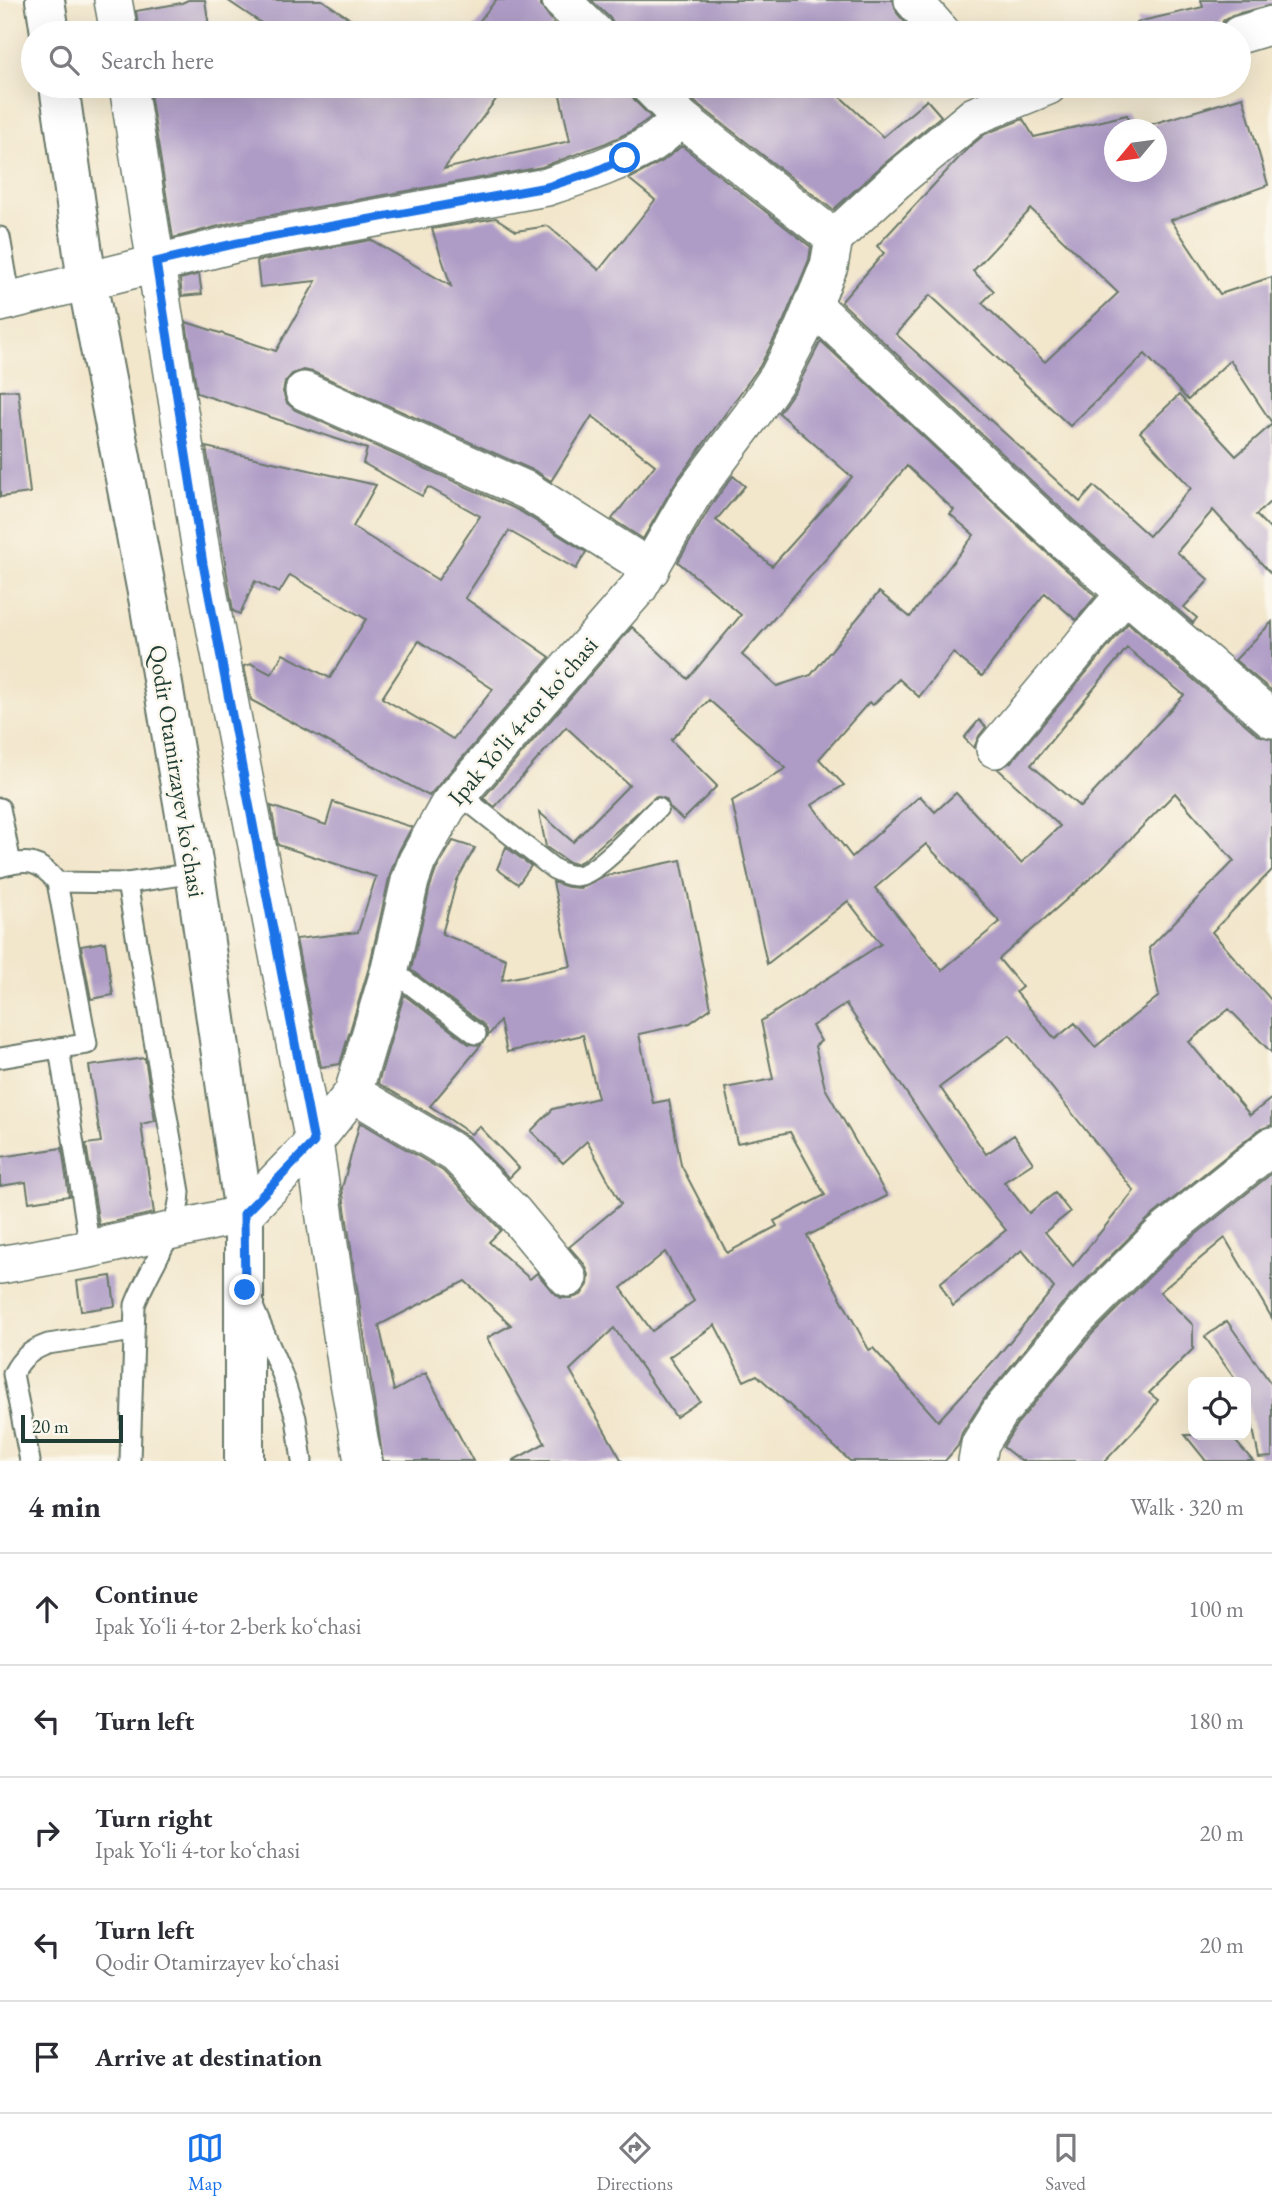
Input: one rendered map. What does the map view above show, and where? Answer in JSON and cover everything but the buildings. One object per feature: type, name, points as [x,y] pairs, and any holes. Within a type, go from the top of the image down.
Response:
[{"type":"main road","points":[[45,0],[48,21]]},
{"type":"main road","name":"Qodir Otamirzayev koʻchasi","points":[[61,98],[87,281],[150,608],[195,873],[244,1214],[244,1461]]},
{"type":"street","points":[[113,0],[117,21]]},
{"type":"street","points":[[561,0],[583,21]]},
{"type":"street","points":[[912,0],[931,21]]},
{"type":"street","points":[[1251,31],[1272,25]]},
{"type":"street","points":[[130,98],[203,564],[314,1142],[363,1461]]},
{"type":"street","points":[[661,98],[681,118],[834,238],[994,98]]},
{"type":"street","points":[[6,302],[238,243],[547,187],[594,172],[625,158],[654,142],[681,118]]},
{"type":"street","name":"Ipak Yoʻli 4-tor koʻchasi","points":[[244,1214],[314,1142],[353,1093],[390,969],[417,860],[448,806],[639,587],[692,495],[778,377],[803,329],[811,304],[829,266],[834,238]]},
{"type":"street","points":[[811,304],[1059,536],[1272,719]]},
{"type":"street","points":[[304,391],[528,491],[651,569]]},
{"type":"street","points":[[995,750],[1125,594]]},
{"type":"street","points":[[353,1093],[456,1154],[514,1213],[568,1278]]},
{"type":"street","points":[[977,1461],[980,1444],[1000,1412],[1076,1320],[1161,1235],[1272,1146]]},
{"type":"street","points":[[0,1265],[244,1214]]},
{"type":"lane","points":[[0,237],[6,302]]},
{"type":"lane","points":[[459,793],[554,869],[567,876],[581,875],[597,866],[658,808]]},
{"type":"lane","points":[[0,808],[6,866],[28,862],[45,868],[57,882],[87,1044],[0,1059]]},
{"type":"lane","points":[[57,882],[127,883],[195,873]]},
{"type":"lane","points":[[127,883],[180,1192],[180,1206],[143,1282],[135,1305],[130,1461]]},
{"type":"lane","points":[[390,969],[476,1034]]},
{"type":"lane","points":[[59,1048],[90,1248]]},
{"type":"lane","points":[[245,1290],[282,1374],[296,1418],[302,1461]]},
{"type":"lane","points":[[30,1461],[13,1374],[18,1364],[35,1348],[48,1344],[133,1331]]},
{"type":"route","points":[[245,1290],[244,1214],[314,1142],[203,564],[156,262],[238,243],[547,187],[594,172],[625,158]]}]
